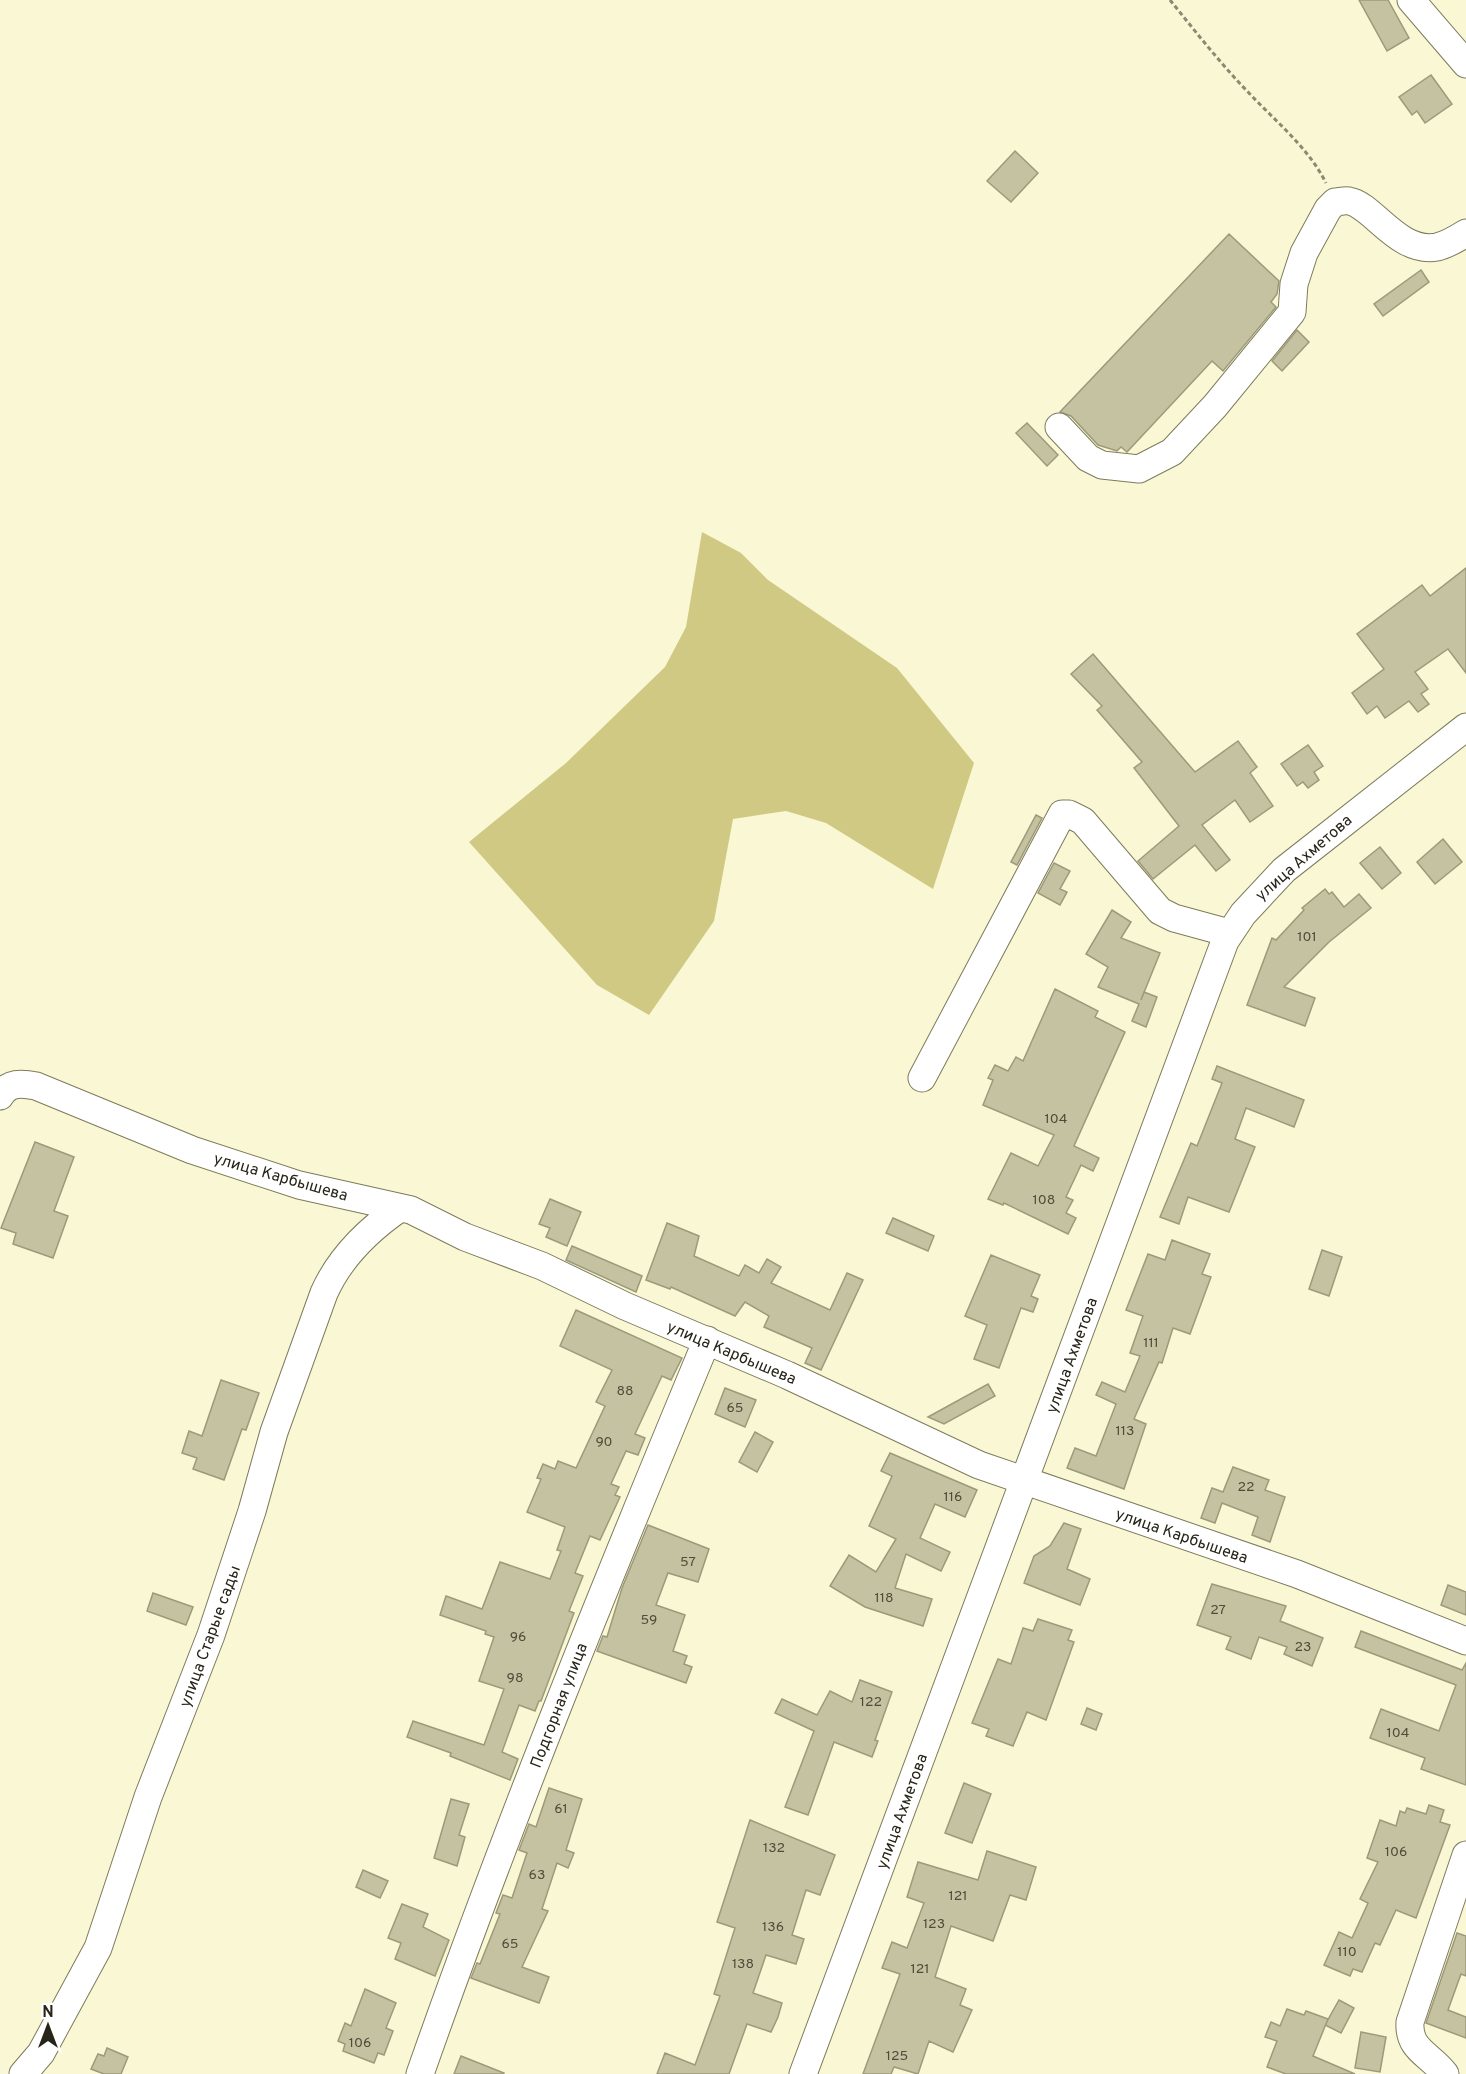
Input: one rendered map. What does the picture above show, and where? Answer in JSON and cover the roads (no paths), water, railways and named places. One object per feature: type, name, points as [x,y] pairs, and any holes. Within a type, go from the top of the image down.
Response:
[{"type":"street","points":[[1412,0],[1466,64]]},
{"type":"street","points":[[1059,427],[1089,458],[1102,465],[1138,469],[1172,452],[1215,406],[1292,312],[1294,284],[1304,253],[1328,209],[1335,202],[1349,201],[1360,207],[1390,233],[1422,247],[1437,247],[1466,233]]},
{"type":"street","name":"улица Ахметова","points":[[803,2074],[1218,957],[1229,933],[1260,893],[1284,870],[1332,829],[1466,727]]},
{"type":"street","points":[[922,1078],[1062,814],[1069,814],[1083,821],[1160,911],[1174,918],[1229,933]]},
{"type":"street","name":"улица Карбышева","points":[[0,1096],[9,1086],[16,1084],[36,1086],[192,1150],[299,1185],[400,1208],[465,1237],[542,1266],[625,1306],[706,1340],[979,1465],[1298,1574],[1466,1641]]},
{"type":"street","name":"улица Старые сады","points":[[23,2074],[41,2053],[98,1948],[148,1797],[211,1635],[252,1511],[274,1432],[324,1293],[333,1273],[358,1243],[400,1208]]},
{"type":"street","name":"Подгорная улица","points":[[420,2074],[477,1911],[626,1533],[706,1340]]},
{"type":"street","points":[[1445,2074],[1412,2043],[1409,2035],[1410,2022],[1466,1855]]}]
